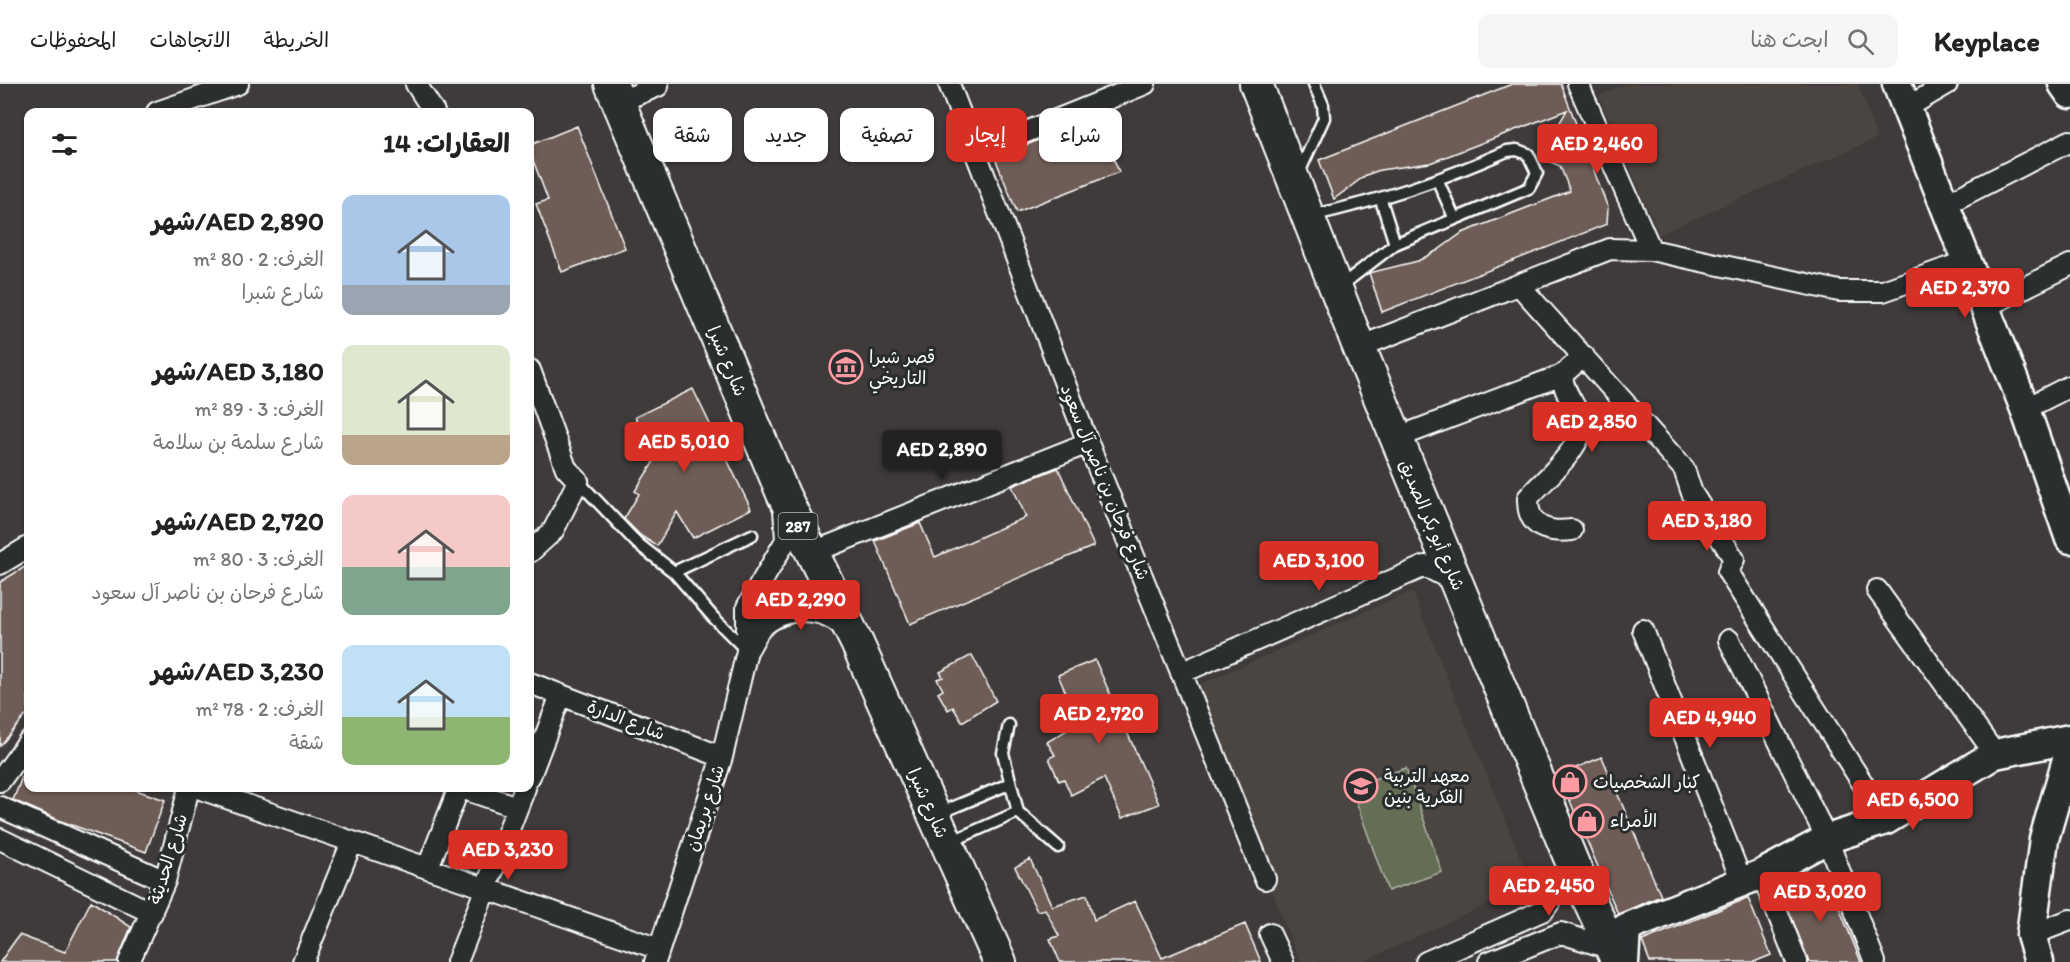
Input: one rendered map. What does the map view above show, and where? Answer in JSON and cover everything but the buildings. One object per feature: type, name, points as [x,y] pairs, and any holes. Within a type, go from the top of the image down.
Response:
[{"type":"main road","name":"شارع أبو بكر الصديق","points":[[1256,84],[1335,290],[1396,438],[1574,867],[1618,957]]},
{"type":"main road","name":"شارع شبرا","points":[[615,93],[783,494],[857,644],[1000,962]]},
{"type":"street","points":[[168,108],[238,84]]},
{"type":"street","points":[[416,84],[431,108]]},
{"type":"street","name":"شارع فرحان بن ناصر آل سعود","points":[[949,84],[959,108]]},
{"type":"street","points":[[1027,132],[1145,84]]},
{"type":"street","points":[[1578,84],[1651,250]]},
{"type":"street","points":[[1947,84],[1903,96],[2068,523]]},
{"type":"street","points":[[2063,84],[2070,94]]},
{"type":"street","points":[[615,93],[658,86]]},
{"type":"street","points":[[1946,204],[2070,141]]},
{"type":"street","name":"شارع فرحان بن ناصر آل سعود","points":[[981,162],[1088,443],[1265,879]]},
{"type":"street","points":[[1359,347],[1610,249],[1651,250],[1839,291],[1864,292],[1883,291],[1967,261]]},
{"type":"street","points":[[1985,307],[2070,265]]},
{"type":"street","points":[[1519,285],[1684,469],[1692,493],[1734,559],[1728,572],[1886,820]]},
{"type":"street","points":[[1396,438],[1562,375],[1584,356]]},
{"type":"street","points":[[1562,375],[1563,386],[1581,420],[1579,436],[1572,450],[1528,498],[1528,507],[1544,530],[1553,532],[1572,530]]},
{"type":"street","points":[[534,381],[566,468],[578,481],[553,531],[534,548]]},
{"type":"street","points":[[2025,409],[2070,386]]},
{"type":"street","points":[[811,553],[1088,443]]},
{"type":"street","points":[[747,651],[747,608],[786,540],[783,494]]},
{"type":"street","points":[[0,564],[24,549]]},
{"type":"street","points":[[1181,673],[1425,566],[1456,582]]},
{"type":"street","points":[[1876,590],[1995,754]]},
{"type":"street","points":[[747,651],[762,628],[786,613],[814,611],[839,622],[857,644]]},
{"type":"street","points":[[1643,630],[1752,878],[1797,962]]},
{"type":"street","points":[[1729,640],[1827,839],[1875,962]]},
{"type":"street","name":"شارع بريمان","points":[[657,956],[722,757],[747,651]]},
{"type":"street","name":"شارع الدارة","points":[[534,685],[722,757]]},
{"type":"street","points":[[534,766],[561,695]]},
{"type":"street","points":[[1489,962],[1561,933],[1618,957],[1626,928],[1752,878],[1827,839],[1886,820],[1995,754],[2070,739]]},
{"type":"street","points":[[0,781],[24,748]]},
{"type":"street","points":[[2039,962],[2031,935],[2043,838],[2070,748]]},
{"type":"street","name":"شارع الحديثة","points":[[129,962],[165,880],[188,792]]},
{"type":"street","points":[[209,792],[486,886],[657,956]]},
{"type":"street","points":[[428,867],[458,792]]},
{"type":"street","points":[[472,792],[518,807]]},
{"type":"street","points":[[457,962],[524,792]]},
{"type":"street","points":[[0,807],[165,880]]},
{"type":"street","points":[[0,839],[152,913]]},
{"type":"street","points":[[303,962],[352,842]]},
{"type":"street","points":[[1426,962],[1544,910],[1574,867]]},
{"type":"street","points":[[2031,935],[2070,920]]},
{"type":"street","points":[[1270,934],[1283,962]]},
{"type":"lane","points":[[1294,183],[1324,118],[1323,105],[1314,84]]},
{"type":"lane","points":[[1308,217],[1381,200],[1438,181],[1507,151],[1517,150],[1528,154],[1537,173],[1529,188],[1454,217],[1395,244],[1335,290]]},
{"type":"lane","points":[[1438,181],[1454,217]]},
{"type":"lane","points":[[1381,200],[1395,244]]},
{"type":"lane","points":[[578,481],[638,543],[674,572],[713,617],[747,651]]},
{"type":"lane","points":[[674,572],[752,535]]},
{"type":"lane","points":[[1010,725],[1003,753],[1009,784],[1018,812],[1058,847]]},
{"type":"lane","points":[[934,815],[1009,784]]},
{"type":"lane","points":[[946,843],[1018,812]]},
{"type":"shaded area","points":[[1626,84],[1858,84],[1877,138],[1659,234],[1599,96]]},
{"type":"shaded area","name":"معهد التربية الفكرية بنين","points":[[1412,591],[1531,884],[1362,962],[1300,962],[1192,688]]},
{"type":"green space","points":[[1406,768],[1442,872],[1388,891],[1351,787]]},
{"type":"place","name":"قصر شبرا التاريخي","points":[[846,367]]},
{"type":"place","name":"كبار الشخصيات","points":[[1570,782]]},
{"type":"place","name":"معهد التربية الفكرية بنين","points":[[1361,786]]},
{"type":"place","name":"الأمراء","points":[[1587,821]]}]
